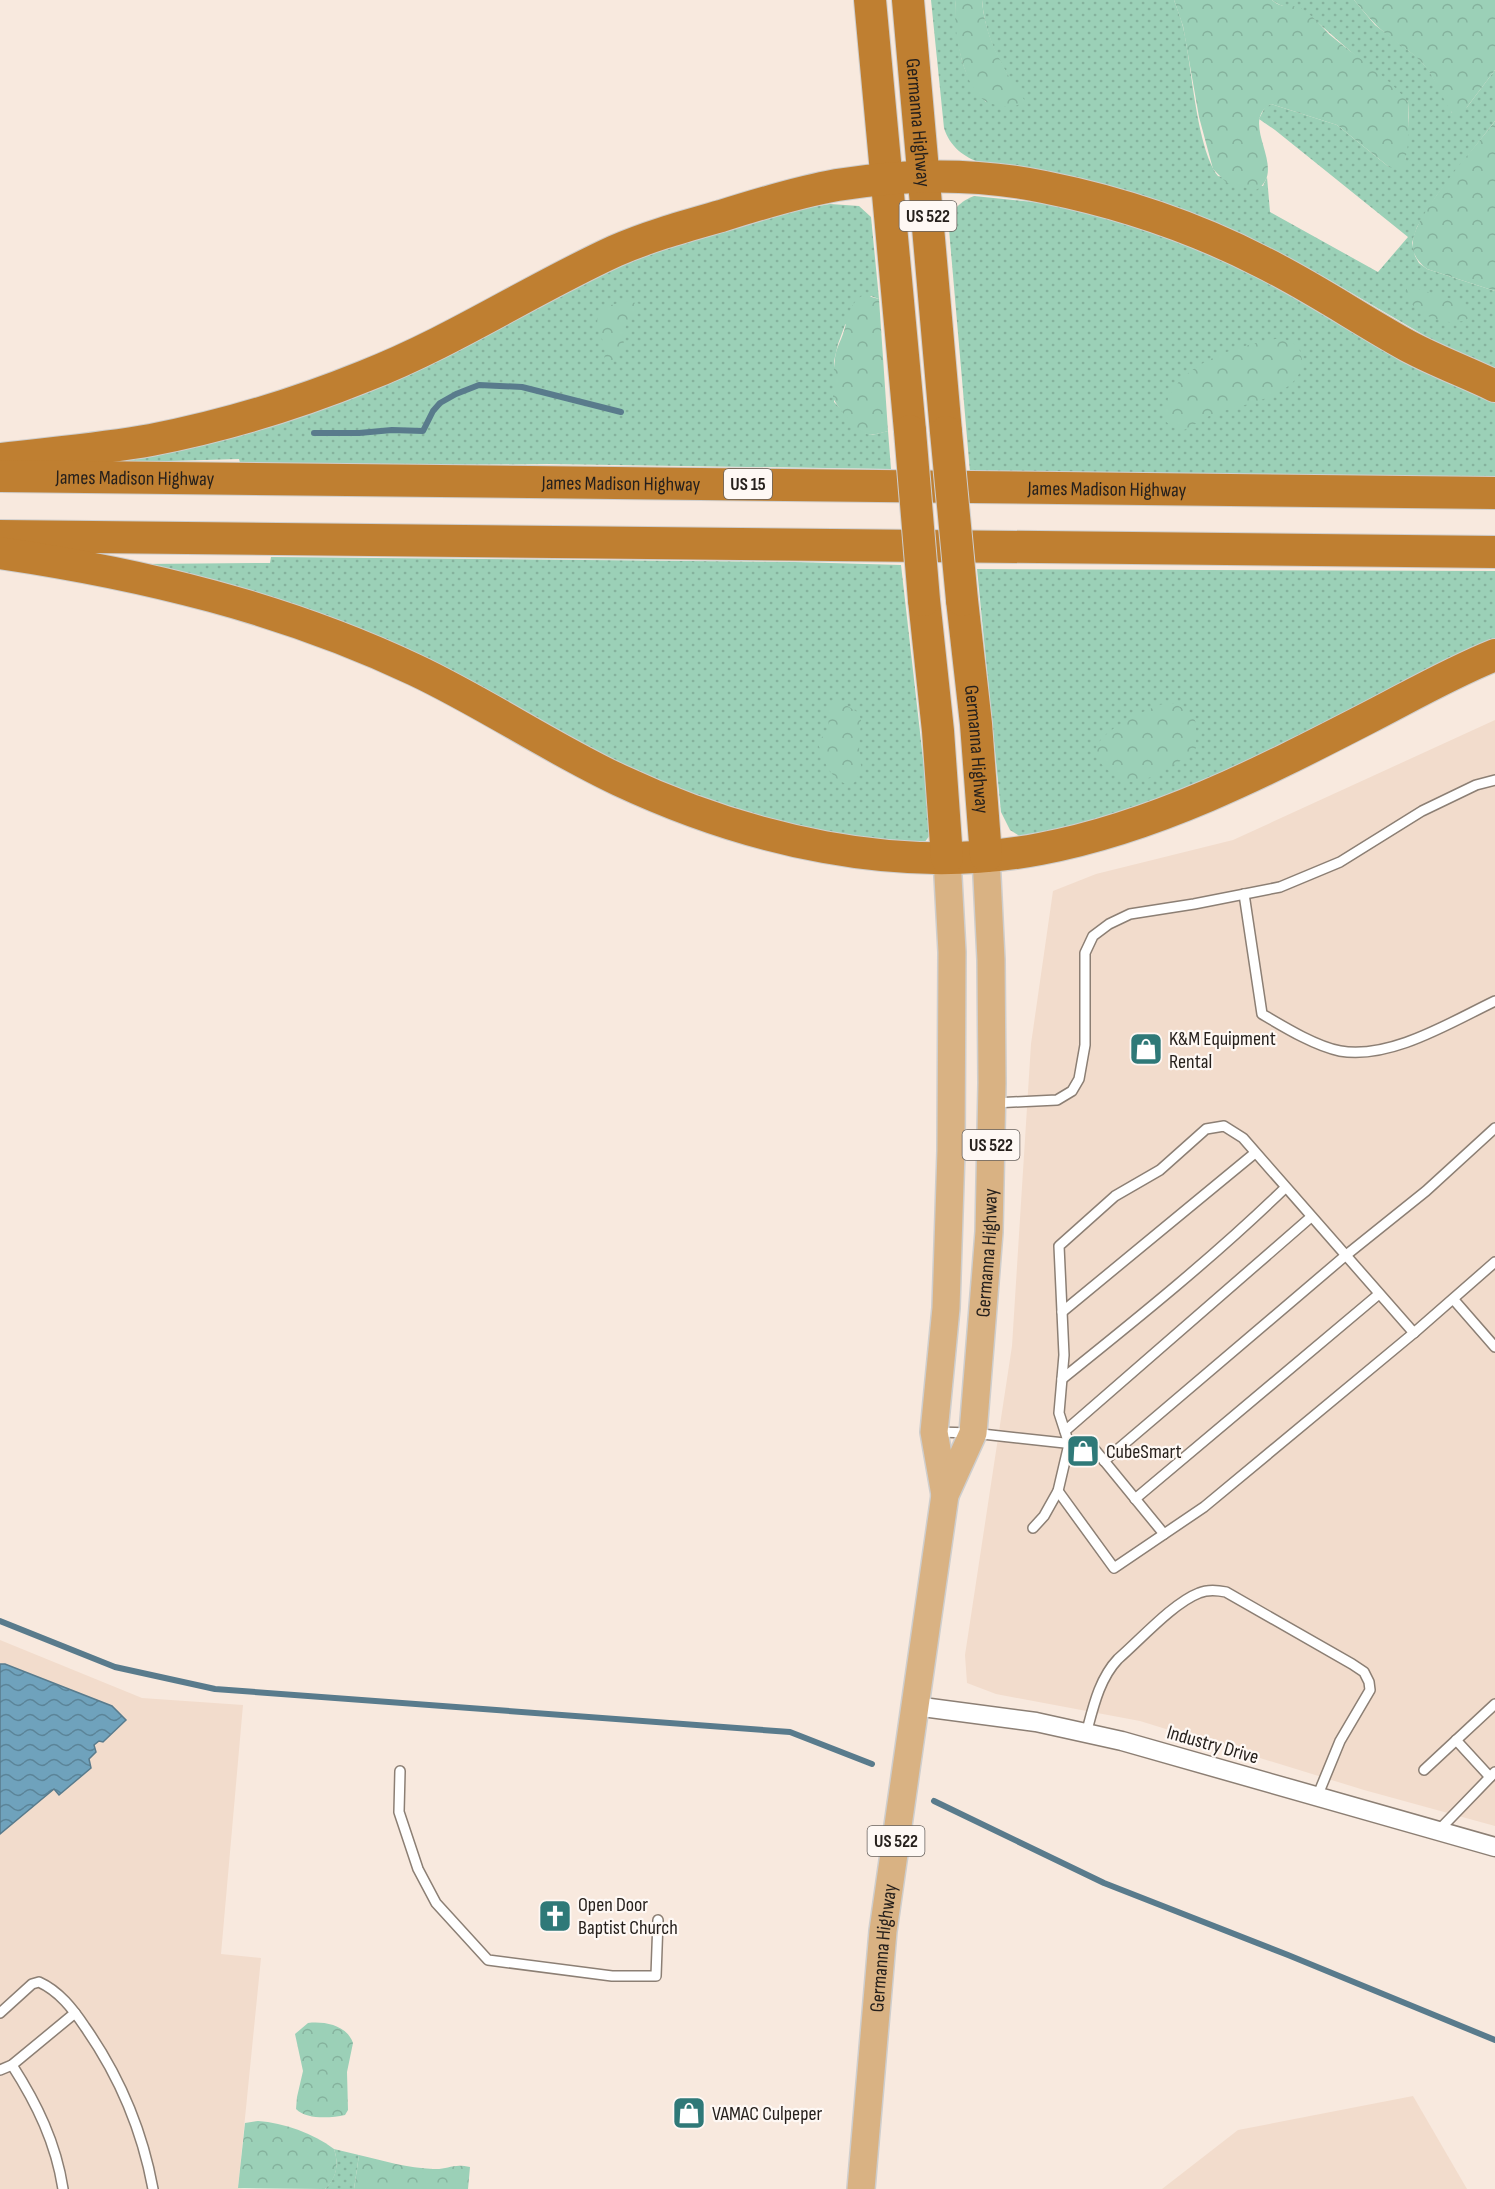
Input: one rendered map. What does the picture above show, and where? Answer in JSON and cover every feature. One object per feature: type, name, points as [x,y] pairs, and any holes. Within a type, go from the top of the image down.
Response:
[{"type":"highway","name":"Germanna Highway","points":[[870,0],[924,600],[938,731],[947,858]]},
{"type":"highway","name":"Germanna Highway","points":[[908,0],[946,432],[976,724],[986,856]]},
{"type":"highway","points":[[0,459],[149,440],[214,426],[305,399],[369,375],[431,346],[617,251],[678,229],[776,199],[838,185],[925,178],[972,177],[1035,185],[1120,206],[1177,225],[1260,260],[1411,347],[1495,386]]},
{"type":"highway","name":"James Madison Highway","points":[[0,476],[1495,493]]},
{"type":"highway","points":[[0,536],[1495,552]]},
{"type":"highway","points":[[0,553],[96,567],[186,588],[249,607],[331,636],[423,674],[618,780],[678,805],[738,826],[795,841],[899,856],[947,858],[986,856],[1039,849],[1111,831],[1169,813],[1225,789],[1419,690],[1495,655]]},
{"type":"main road","name":"Germanna Highway","points":[[861,2189],[883,1931],[945,1496],[973,1433],[989,1232],[992,1103],[991,960],[986,856]]},
{"type":"main road","name":"Germanna Highway","points":[[945,1496],[934,1432],[946,1308],[951,1150],[952,952],[947,858]]},
{"type":"street","name":"Industry Drive","points":[[915,1706],[1036,1722],[1122,1741],[1495,1847]]},
{"type":"lane","points":[[992,1103],[1057,1100],[1072,1091],[1079,1079],[1085,1045],[1085,953],[1093,936],[1109,924],[1130,914],[1280,887],[1340,862],[1422,811],[1476,785],[1495,780]]},
{"type":"lane","points":[[1244,894],[1262,1014],[1295,1033],[1340,1051],[1374,1052],[1422,1035],[1495,1001]]},
{"type":"lane","points":[[1033,1528],[1044,1516],[1058,1491],[1069,1444],[1059,1413],[1064,1355],[1059,1246],[1115,1196],[1160,1170],[1206,1129],[1224,1126],[1243,1138],[1414,1334]]},
{"type":"lane","points":[[1104,1461],[1345,1256],[1426,1191],[1495,1128]]},
{"type":"lane","points":[[1062,1312],[1255,1153]]},
{"type":"lane","points":[[1062,1379],[1126,1328],[1258,1215],[1285,1188]]},
{"type":"lane","points":[[1065,1431],[1311,1218]]},
{"type":"lane","points":[[1058,1491],[1114,1568],[1204,1507],[1414,1334],[1495,1262]]},
{"type":"lane","points":[[1135,1499],[1379,1294]]},
{"type":"lane","points":[[1454,1299],[1495,1347]]},
{"type":"lane","points":[[934,1432],[973,1433],[1092,1446],[1164,1534]]},
{"type":"lane","points":[[1086,1734],[1096,1696],[1110,1667],[1177,1607],[1197,1593],[1217,1590],[1227,1592],[1352,1664],[1364,1672],[1370,1682],[1367,1697],[1340,1741],[1317,1797]]},
{"type":"lane","points":[[1424,1770],[1495,1704]]},
{"type":"lane","points":[[1438,1831],[1493,1774],[1456,1740]]},
{"type":"lane","points":[[400,1771],[399,1812],[418,1869],[436,1903],[488,1960],[612,1976],[656,1976],[658,1920]]},
{"type":"lane","points":[[0,2013],[32,1984],[39,1982],[64,2000],[106,2056],[123,2090],[137,2125],[153,2189]]},
{"type":"lane","points":[[0,2070],[12,2065],[75,2013]]},
{"type":"lane","points":[[12,2065],[46,2125],[63,2189]]},
{"type":"shaded area","points":[[1495,720],[1495,1826],[1364,1790],[1140,1721],[996,1694],[967,1683],[965,1655],[1012,1346],[1031,1044],[1053,891],[1096,874],[1233,840]]},
{"type":"shaded area","points":[[0,1640],[142,1698],[243,1705],[221,1954],[261,1958],[238,2188],[244,2189],[0,2189]]},
{"type":"shaded area","points":[[1413,2096],[1467,2189],[1162,2189],[1238,2130]]},
{"type":"green space","points":[[931,0],[956,0],[958,39],[964,68],[986,102],[1009,77],[991,40],[982,0],[1174,0],[1183,27],[1205,146],[1218,176],[1263,186],[1267,177],[1270,212],[1378,272],[1408,237],[1259,119],[1265,107],[1271,104],[1337,125],[1389,167],[1405,160],[1409,118],[1408,102],[1308,14],[1272,0],[1354,0],[1375,25],[1417,57],[1428,69],[1452,113],[1467,107],[1495,70],[1495,121],[1437,195],[1417,227],[1412,243],[1419,263],[1427,269],[1495,291],[1495,372],[1446,348],[1282,255],[969,158],[954,146],[944,128]]},
{"type":"green space","points":[[956,0],[982,0],[991,41],[1003,66],[1025,101],[1022,103],[1009,107],[994,104],[985,101],[977,93],[970,82],[960,55],[957,40]]},
{"type":"green space","points":[[1174,0],[1272,0],[1282,5],[1298,7],[1307,12],[1330,35],[1391,83],[1408,102],[1408,143],[1403,167],[1399,169],[1389,167],[1337,125],[1271,104],[1262,112],[1259,122],[1267,159],[1268,171],[1265,181],[1256,190],[1227,183],[1213,169],[1199,117],[1183,26]]},
{"type":"green space","points":[[1354,0],[1495,0],[1495,70],[1467,107],[1456,117],[1424,64],[1382,30]]},
{"type":"green space","points":[[1495,121],[1495,291],[1427,269],[1416,257],[1413,241],[1417,228],[1435,197]]},
{"type":"green space","points":[[974,196],[1043,203],[1091,212],[1228,258],[1495,399],[1495,477],[970,472],[949,229],[951,217],[956,208]]},
{"type":"green space","points":[[830,204],[859,206],[871,217],[879,299],[871,296],[845,325],[834,361],[834,402],[865,433],[872,435],[888,431],[891,469],[548,464],[241,467],[239,459],[99,463],[138,452],[607,266],[782,212]]},
{"type":"green space","points":[[1411,287],[1461,302],[1469,312],[1469,318],[1451,322],[1430,317],[1412,305],[1407,297],[1406,289]]},
{"type":"green space","points":[[864,295],[879,299],[888,431],[873,435],[864,433],[856,427],[833,397],[836,351],[848,315],[856,301]]},
{"type":"green space","points":[[627,301],[640,304],[641,311],[626,323],[621,352],[613,360],[607,362],[604,359],[604,345],[597,321],[603,307]]},
{"type":"green space","points":[[1281,338],[1294,344],[1301,355],[1301,368],[1295,379],[1285,388],[1258,401],[1213,414],[1184,430],[1172,427],[1164,420],[1167,401],[1176,385],[1190,372],[1206,361],[1225,353]]},
{"type":"green space","points":[[271,557],[901,565],[930,835],[924,843],[902,845],[730,815],[141,564],[270,563]]},
{"type":"green space","points":[[977,569],[1495,571],[1495,649],[1267,759],[1061,835],[1021,837],[1010,830],[1001,812]]},
{"type":"green space","points":[[833,702],[844,704],[859,713],[861,721],[859,747],[861,766],[855,782],[849,785],[832,774],[818,743],[829,727],[827,709]]},
{"type":"green space","points":[[1166,703],[1175,704],[1193,714],[1196,724],[1196,748],[1182,760],[1144,780],[1130,782],[1116,776],[1098,759],[1096,751],[1099,743],[1125,721]]},
{"type":"green space","points":[[308,2023],[321,2023],[340,2028],[346,2032],[353,2043],[347,2072],[348,2110],[345,2115],[313,2117],[296,2109],[303,2071],[295,2034]]},
{"type":"green space","points":[[258,2121],[298,2130],[334,2149],[336,2171],[325,2189],[238,2188],[245,2123]]},
{"type":"green space","points":[[334,2149],[359,2155],[354,2189],[325,2189],[336,2170]]},
{"type":"green space","points":[[359,2155],[424,2168],[470,2167],[468,2189],[354,2189]]},
{"type":"water","points":[[0,1664],[112,1706],[126,1720],[103,1742],[99,1741],[94,1745],[96,1752],[89,1759],[91,1768],[59,1795],[54,1789],[0,1834]]},
{"type":"waterway","points":[[314,433],[423,431],[433,411],[440,403],[479,385],[522,387],[621,412]]},
{"type":"waterway","points":[[0,1621],[115,1667],[215,1689],[790,1732],[872,1764]]},
{"type":"waterway","points":[[934,1801],[1104,1883],[1495,2040]]},
{"type":"place","name":"K&M Equipment Rental","points":[[1146,1049]]},
{"type":"place","name":"CubeSmart","points":[[1083,1451]]},
{"type":"place","name":"Open Door Baptist Church","points":[[555,1916]]},
{"type":"place","name":"VAMAC Culpeper","points":[[689,2113]]}]
